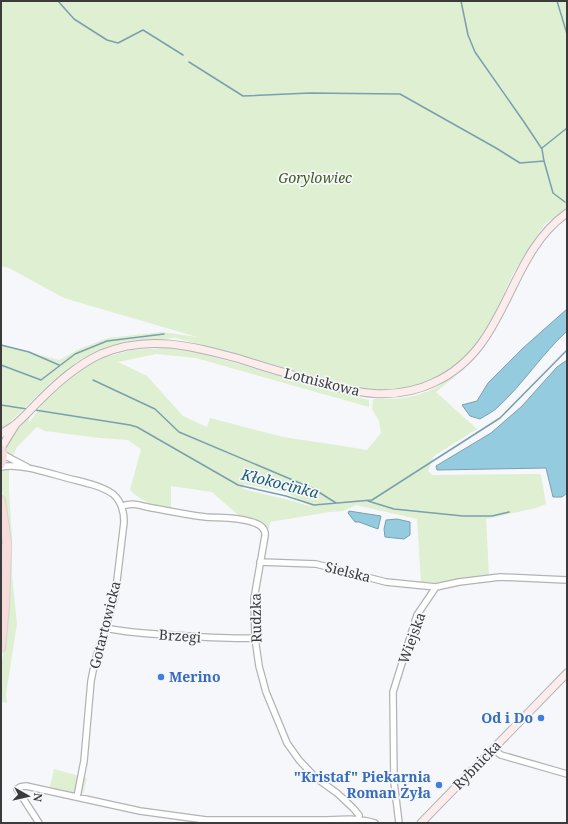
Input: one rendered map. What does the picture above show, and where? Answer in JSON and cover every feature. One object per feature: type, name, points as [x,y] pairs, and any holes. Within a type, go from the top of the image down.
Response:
[{"type":"main road","name":"Lotniskowa","points":[[1,434],[17,423],[41,398],[74,369],[102,354],[144,343],[177,344],[201,349],[332,386],[362,392],[380,394],[400,393],[426,386],[443,378],[460,367],[481,345],[494,324],[536,244],[550,228],[567,213]]},
{"type":"main road","name":"Lotniskowa","points":[[1,450],[17,423]]},
{"type":"main road","points":[[1,450],[1,465]]},
{"type":"main road","points":[[1,500],[7,542],[5,606],[1,648]]},
{"type":"main road","points":[[1,548],[6,573]]},
{"type":"main road","name":"Rybnicka","points":[[421,823],[567,673]]},
{"type":"street","points":[[1,450],[8,457],[31,469]]},
{"type":"street","points":[[1,465],[31,469],[101,488],[114,495],[122,506]]},
{"type":"street","name":"Rudzka","points":[[122,506],[133,504],[204,517],[240,519],[252,522],[262,527],[265,533],[254,599],[255,638],[259,666],[266,692],[287,743],[299,760],[316,778],[337,793],[353,808],[359,815],[359,820]]},
{"type":"street","name":"Gotartowicka","points":[[77,797],[82,771],[92,676],[117,587],[124,522],[122,506]]},
{"type":"street","name":"Sielska","points":[[260,562],[316,564],[386,582],[436,587]]},
{"type":"street","points":[[436,587],[459,582],[500,577],[567,580]]},
{"type":"street","name":"Wiejska","points":[[399,823],[394,782],[393,692],[417,615],[436,587]]},
{"type":"street","name":"Brzegi","points":[[106,628],[128,632],[230,639],[255,638]]},
{"type":"street","points":[[493,749],[501,755],[567,774]]},
{"type":"street","points":[[40,823],[17,789],[20,787],[26,786],[140,810],[206,820],[359,820],[375,823]]},
{"type":"green space","name":"Gorylowiec","points":[[1,1],[567,1],[567,208],[545,224],[528,249],[512,276],[495,313],[477,343],[464,358],[448,371],[424,383],[409,388],[387,391],[359,389],[176,338],[127,341],[107,347],[78,361],[50,383],[1,430],[1,345],[59,360],[81,348],[108,338],[162,332],[197,337],[64,298],[9,268],[1,266]]},
{"type":"green space","points":[[166,348],[199,353],[369,400],[369,407],[196,358],[156,354],[118,362],[147,376],[183,416],[207,427],[210,418],[283,437],[367,450],[381,433],[379,421],[372,409],[373,399],[414,396],[435,388],[457,375],[436,392],[477,429],[434,456],[428,471],[432,475],[538,474],[541,475],[546,504],[536,508],[486,519],[489,576],[458,579],[443,583],[421,582],[417,519],[356,505],[343,511],[270,522],[269,529],[237,514],[212,492],[171,486],[171,509],[149,503],[135,495],[130,490],[141,449],[128,440],[45,431],[37,427],[17,447],[9,466],[12,575],[17,624],[6,694],[7,703],[1,702],[1,670],[7,624],[8,540],[1,470],[7,455],[7,442],[19,425],[29,415],[29,423],[46,399],[80,370],[102,358],[132,350]],"holes":[[[244,484],[285,492],[312,507],[243,489]]]},
{"type":"green space","points":[[54,769],[87,778],[83,795],[50,787]]},
{"type":"water","points":[[567,309],[567,331],[549,349],[516,389],[492,412],[480,419],[470,416],[462,405],[477,401],[488,383],[523,348]]},
{"type":"water","points":[[567,360],[567,493],[562,497],[553,497],[546,468],[437,470],[436,466],[491,433],[522,406],[557,367]]},
{"type":"water","points":[[349,511],[381,516],[378,529],[355,522],[348,513]]},
{"type":"water","points":[[397,519],[410,522],[410,535],[404,539],[385,537],[384,529],[386,520]]},
{"type":"waterway","points":[[58,1],[74,19],[107,40],[118,43],[143,30],[183,55]]},
{"type":"waterway","points":[[461,1],[468,35],[475,52],[542,149],[553,193],[565,202]]},
{"type":"waterway","points":[[557,1],[567,34]]},
{"type":"waterway","points":[[189,62],[243,96],[310,93],[400,94],[520,163],[544,161]]},
{"type":"waterway","points":[[542,148],[567,128]]},
{"type":"waterway","points":[[1,365],[41,380],[75,354],[107,341],[164,334]]},
{"type":"waterway","points":[[1,345],[29,352],[59,365]]},
{"type":"waterway","name":"Kłokocinka","points":[[35,410],[137,427],[238,485],[286,496],[314,505],[372,500],[500,418],[567,350]]},
{"type":"waterway","points":[[93,380],[155,409],[179,432],[314,489],[336,503]]},
{"type":"waterway","name":"Kłokocinka","points":[[1,405],[27,409]]},
{"type":"waterway","points":[[368,501],[394,509],[463,516],[492,516],[509,512]]},
{"type":"place","name":"Merino","points":[[161,677]]},
{"type":"place","name":"Od i Do","points":[[541,718]]},
{"type":"place","name":"\"Kristaf\" Piekarnia Roman Żyła","points":[[439,785]]}]
